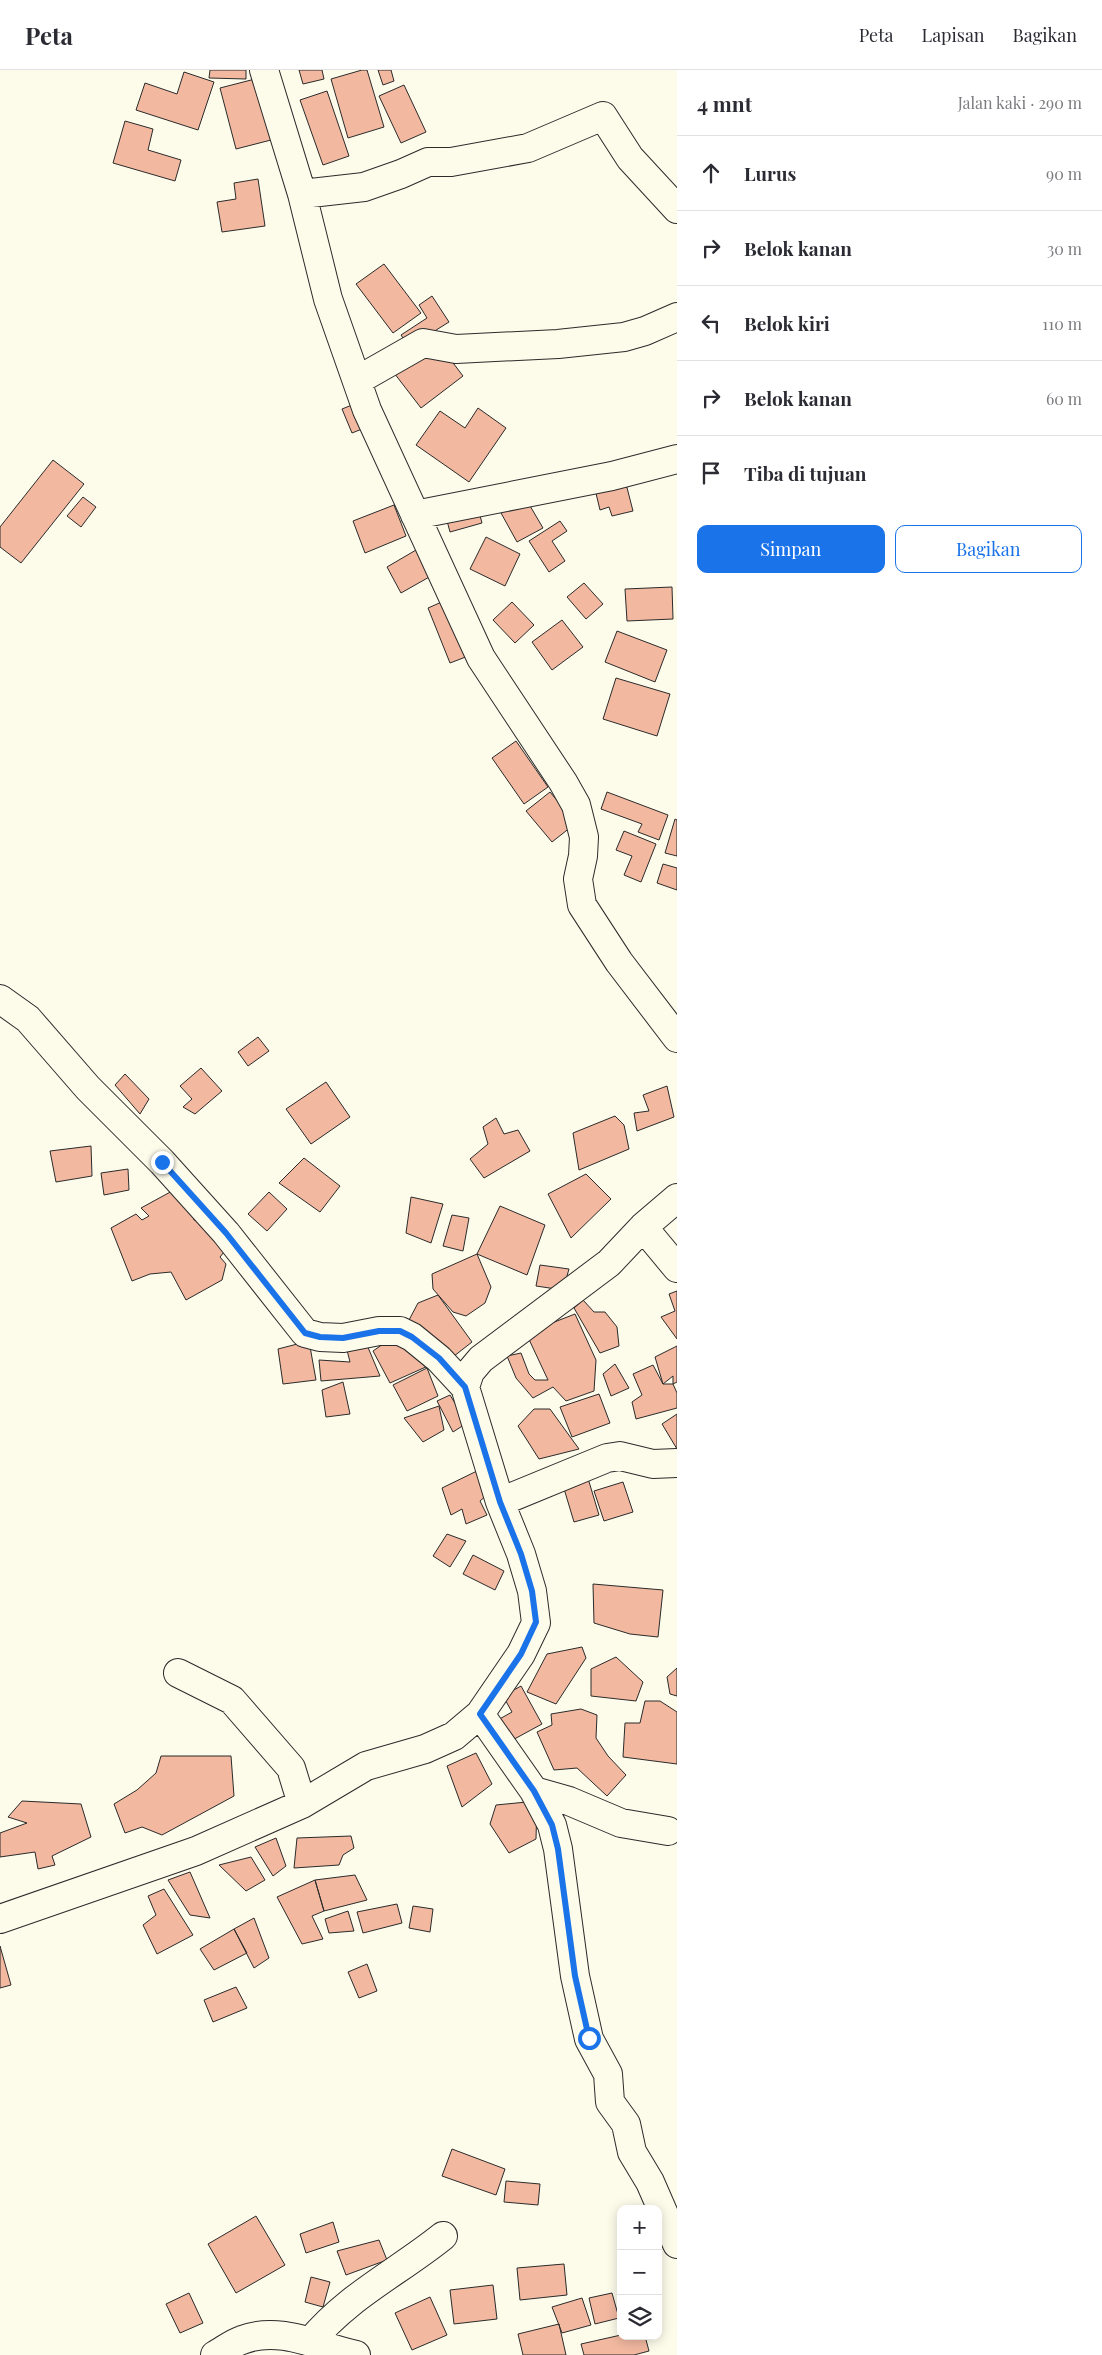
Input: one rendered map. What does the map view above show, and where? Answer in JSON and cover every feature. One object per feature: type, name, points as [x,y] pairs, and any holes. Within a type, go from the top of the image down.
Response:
[{"type":"street","points":[[264,70],[302,194],[328,299],[367,410],[481,658],[563,782],[576,805],[584,837],[583,856],[578,879],[582,905],[619,962],[677,1038]]},
{"type":"street","points":[[302,194],[364,187],[428,162],[451,162],[528,148],[604,116],[630,158],[677,209]]},
{"type":"street","points":[[358,380],[423,343],[456,349],[558,344],[624,337],[645,331],[677,317]]},
{"type":"street","points":[[414,515],[612,476],[677,458]]},
{"type":"street","points":[[0,999],[28,1019],[88,1088],[162,1162],[226,1233],[305,1333],[320,1337],[343,1338],[379,1331],[400,1331],[412,1337],[439,1358],[465,1387],[500,1502],[521,1554],[532,1591],[536,1622],[521,1654],[480,1714],[454,1736],[425,1749],[366,1766],[302,1804],[196,1851],[0,1919]]},
{"type":"street","points":[[465,1387],[470,1372],[481,1359],[609,1263],[643,1227],[677,1198]]},
{"type":"street","points":[[643,1227],[677,1268]]},
{"type":"street","points":[[500,1502],[608,1458],[620,1456],[653,1464],[677,1463]]},
{"type":"street","points":[[178,1673],[232,1700],[291,1768],[302,1804]]},
{"type":"street","points":[[480,1714],[534,1791],[552,1825],[558,1849],[575,1976],[589,2038],[608,2074],[610,2102],[626,2124],[632,2152],[650,2182],[677,2244]]},
{"type":"street","points":[[534,1791],[568,1801],[621,1823],[668,1831]]},
{"type":"street","points":[[310,2342],[329,2319],[378,2280],[443,2236]]},
{"type":"street","points":[[215,2355],[240,2340],[272,2335],[310,2342],[356,2355]]},
{"type":"building","points":[[210,70],[246,70],[246,79],[209,78]]},
{"type":"building","points":[[299,70],[322,70],[324,79],[303,84]]},
{"type":"building","points":[[367,70],[384,127],[348,138],[331,79]]},
{"type":"building","points":[[378,70],[391,70],[394,81],[383,85]]},
{"type":"building","points":[[184,72],[214,82],[198,130],[136,110],[145,83],[177,94]]},
{"type":"building","points":[[255,79],[271,140],[236,149],[220,88]]},
{"type":"building","points":[[404,85],[426,132],[401,143],[379,96]]},
{"type":"building","points":[[327,91],[349,156],[323,165],[300,100]]},
{"type":"building","points":[[125,121],[153,129],[148,150],[181,160],[175,181],[113,163]]},
{"type":"building","points":[[258,179],[265,226],[222,232],[217,202],[236,199],[234,183]]},
{"type":"building","points":[[384,264],[421,313],[393,333],[356,284]]},
{"type":"building","points":[[432,296],[449,322],[409,347],[401,335],[427,318],[419,305]]},
{"type":"building","points":[[441,347],[463,376],[421,408],[391,369]]},
{"type":"building","points":[[362,401],[372,425],[352,433],[342,409]]},
{"type":"building","points":[[478,408],[506,428],[469,482],[416,445],[440,411],[465,428]]},
{"type":"building","points":[[53,460],[84,484],[21,563],[0,547],[0,527]]},
{"type":"building","points":[[624,476],[633,511],[612,516],[609,507],[600,510],[594,485]]},
{"type":"building","points":[[83,497],[96,507],[81,527],[67,516]]},
{"type":"building","points":[[526,499],[543,528],[517,542],[501,513]]},
{"type":"building","points":[[394,505],[406,536],[365,553],[353,521]]},
{"type":"building","points":[[478,508],[482,523],[450,532],[446,517]]},
{"type":"building","points":[[560,521],[567,531],[552,541],[565,561],[549,572],[529,541]]},
{"type":"building","points":[[486,537],[520,554],[505,586],[470,569]]},
{"type":"building","points":[[416,550],[431,576],[401,593],[387,567]]},
{"type":"building","points":[[584,583],[603,604],[586,619],[567,597]]},
{"type":"building","points":[[672,587],[673,619],[627,621],[625,589]]},
{"type":"building","points":[[453,597],[476,653],[450,663],[428,608]]},
{"type":"building","points":[[512,602],[534,625],[515,643],[493,620]]},
{"type":"building","points":[[562,620],[583,647],[552,670],[532,642]]},
{"type":"building","points":[[617,631],[667,650],[655,682],[605,662]]},
{"type":"building","points":[[616,678],[670,694],[657,736],[603,719]]},
{"type":"building","points":[[516,741],[548,787],[524,804],[492,758]]},
{"type":"building","points":[[550,792],[576,823],[552,842],[526,811]]},
{"type":"building","points":[[607,792],[668,815],[659,840],[638,832],[642,824],[601,809]]},
{"type":"building","points":[[675,819],[677,820],[677,856],[665,853]]},
{"type":"building","points":[[624,831],[656,844],[641,882],[624,875],[632,856],[616,850]]},
{"type":"building","points":[[663,864],[677,868],[677,890],[657,883]]},
{"type":"building","points":[[258,1037],[269,1051],[248,1066],[238,1052]]},
{"type":"building","points":[[201,1068],[222,1091],[195,1114],[183,1107],[192,1099],[180,1086]]},
{"type":"building","points":[[125,1074],[149,1099],[140,1114],[115,1085]]},
{"type":"building","points":[[326,1082],[350,1117],[311,1144],[286,1109]]},
{"type":"building","points":[[667,1086],[674,1117],[637,1131],[634,1113],[649,1111],[643,1095]]},
{"type":"building","points":[[615,1116],[624,1125],[629,1149],[579,1170],[573,1133]]},
{"type":"building","points":[[496,1118],[504,1134],[518,1130],[530,1151],[484,1178],[470,1159],[488,1144],[483,1127]]},
{"type":"building","points":[[91,1146],[92,1176],[56,1182],[50,1151]]},
{"type":"building","points":[[304,1158],[340,1186],[320,1212],[279,1183]]},
{"type":"building","points":[[128,1169],[129,1190],[104,1195],[101,1173]]},
{"type":"building","points":[[586,1174],[611,1199],[571,1238],[548,1194]]},
{"type":"building","points":[[174,1190],[192,1212],[194,1220],[209,1223],[228,1247],[220,1257],[226,1264],[222,1280],[186,1300],[171,1272],[150,1274],[132,1281],[111,1228],[136,1214],[142,1220],[149,1216],[141,1208]]},
{"type":"building","points":[[269,1192],[287,1209],[267,1231],[248,1214]]},
{"type":"building","points":[[411,1197],[443,1204],[431,1243],[406,1233]]},
{"type":"building","points":[[500,1206],[545,1225],[527,1275],[477,1254]]},
{"type":"building","points":[[452,1215],[469,1218],[463,1251],[443,1246]]},
{"type":"building","points":[[477,1254],[491,1287],[485,1303],[466,1316],[453,1312],[433,1289],[432,1274]]},
{"type":"building","points":[[540,1265],[569,1269],[563,1290],[536,1286]]},
{"type":"building","points":[[677,1291],[677,1339],[661,1317],[675,1311],[669,1294]]},
{"type":"building","points":[[438,1295],[472,1342],[449,1360],[409,1320],[418,1303]]},
{"type":"building","points":[[583,1300],[594,1312],[605,1312],[617,1327],[619,1346],[600,1353],[574,1308]]},
{"type":"building","points":[[575,1314],[596,1360],[594,1391],[566,1401],[553,1387],[533,1398],[516,1378],[507,1356],[521,1353],[529,1374],[535,1380],[548,1380],[526,1333]]},
{"type":"building","points":[[408,1338],[428,1366],[390,1383],[373,1351],[383,1344]]},
{"type":"building","points":[[309,1341],[316,1380],[283,1384],[278,1349]]},
{"type":"building","points":[[367,1345],[380,1376],[321,1381],[319,1360],[350,1362],[346,1346]]},
{"type":"building","points":[[677,1346],[677,1382],[673,1384],[673,1376],[663,1384],[655,1357]]},
{"type":"building","points":[[615,1364],[629,1388],[611,1396],[603,1374]]},
{"type":"building","points":[[653,1365],[663,1384],[673,1384],[677,1393],[677,1408],[636,1419],[632,1402],[642,1395],[633,1374]]},
{"type":"building","points":[[427,1368],[438,1396],[407,1411],[393,1385]]},
{"type":"building","points":[[343,1382],[350,1414],[326,1417],[322,1390]]},
{"type":"building","points":[[599,1394],[610,1423],[572,1437],[560,1407]]},
{"type":"building","points":[[450,1395],[467,1423],[453,1432],[437,1401]]},
{"type":"building","points":[[439,1406],[444,1430],[423,1442],[404,1418]]},
{"type":"building","points":[[534,1409],[550,1409],[579,1449],[539,1459],[518,1426]]},
{"type":"building","points":[[677,1414],[677,1449],[662,1424]]},
{"type":"building","points":[[479,1470],[487,1495],[480,1501],[487,1515],[466,1524],[462,1509],[451,1515],[442,1488]]},
{"type":"building","points":[[587,1475],[599,1515],[574,1522],[562,1482]]},
{"type":"building","points":[[623,1482],[633,1512],[604,1521],[594,1491]]},
{"type":"building","points":[[447,1534],[466,1541],[450,1567],[433,1556]]},
{"type":"building","points":[[473,1555],[504,1571],[495,1590],[463,1574]]},
{"type":"building","points":[[593,1584],[663,1590],[658,1637],[630,1634],[594,1623]]},
{"type":"building","points":[[582,1647],[586,1658],[556,1704],[527,1692],[547,1654]]},
{"type":"building","points":[[616,1657],[643,1682],[636,1701],[591,1696],[591,1669]]},
{"type":"building","points":[[677,1668],[677,1696],[670,1694],[667,1677]]},
{"type":"building","points":[[521,1686],[542,1724],[507,1743],[496,1721],[512,1712],[503,1696]]},
{"type":"building","points":[[645,1701],[660,1701],[677,1712],[677,1764],[623,1757],[625,1723],[640,1723]]},
{"type":"building","points":[[581,1709],[597,1715],[596,1738],[608,1756],[626,1775],[607,1796],[577,1768],[554,1770],[537,1732],[552,1725],[551,1714]]},
{"type":"building","points":[[476,1753],[492,1784],[462,1807],[447,1766]]},
{"type":"building","points":[[161,1756],[231,1756],[234,1796],[162,1835],[142,1827],[125,1833],[114,1804],[137,1790],[156,1773]]},
{"type":"building","points":[[22,1801],[81,1804],[91,1837],[52,1856],[55,1865],[38,1869],[35,1852],[0,1857],[0,1833],[27,1823],[8,1817]]},
{"type":"building","points":[[537,1801],[536,1839],[509,1853],[490,1824],[496,1805]]},
{"type":"building","points":[[351,1836],[354,1848],[343,1855],[339,1865],[294,1868],[297,1838]]},
{"type":"building","points":[[276,1838],[286,1866],[273,1876],[255,1847]]},
{"type":"building","points":[[251,1857],[265,1880],[246,1891],[219,1865]]},
{"type":"building","points":[[190,1872],[210,1918],[190,1915],[168,1880]]},
{"type":"building","points":[[355,1875],[367,1900],[324,1911],[315,1880]]},
{"type":"building","points":[[315,1880],[324,1911],[312,1916],[323,1939],[302,1944],[277,1897]]},
{"type":"building","points":[[164,1889],[193,1935],[157,1954],[143,1925],[156,1915],[148,1896]]},
{"type":"building","points":[[397,1904],[402,1923],[363,1933],[357,1912]]},
{"type":"building","points":[[413,1906],[433,1909],[430,1932],[409,1928]]},
{"type":"building","points":[[348,1911],[354,1931],[329,1933],[325,1919]]},
{"type":"building","points":[[254,1918],[269,1958],[254,1968],[234,1929]]},
{"type":"building","points":[[234,1929],[247,1953],[214,1970],[200,1949]]},
{"type":"building","points":[[0,1946],[11,1985],[0,1988]]},
{"type":"building","points":[[367,1964],[377,1991],[359,1998],[348,1972]]},
{"type":"building","points":[[236,1987],[247,2008],[213,2022],[204,2000]]},
{"type":"building","points":[[452,2149],[505,2169],[496,2195],[442,2176]]},
{"type":"building","points":[[506,2181],[540,2184],[538,2205],[504,2202]]},
{"type":"building","points":[[256,2216],[285,2265],[236,2293],[208,2244]]},
{"type":"building","points":[[333,2222],[339,2242],[306,2253],[300,2234]]},
{"type":"building","points":[[379,2240],[387,2260],[346,2275],[337,2251]]},
{"type":"building","points":[[564,2264],[567,2295],[520,2300],[517,2268]]},
{"type":"building","points":[[311,2277],[330,2282],[323,2307],[305,2302]]},
{"type":"building","points":[[493,2285],[497,2319],[454,2324],[450,2290]]},
{"type":"building","points":[[189,2293],[203,2323],[180,2333],[166,2304]]},
{"type":"building","points":[[612,2293],[617,2318],[595,2324],[589,2298]]},
{"type":"building","points":[[430,2297],[447,2335],[412,2350],[395,2313]]},
{"type":"building","points":[[582,2298],[591,2325],[562,2333],[552,2307]]},
{"type":"building","points":[[559,2324],[566,2355],[523,2355],[518,2334]]},
{"type":"building","points":[[617,2336],[617,2340],[646,2340],[649,2351],[634,2355],[584,2355],[581,2344]]},
{"type":"route","points":[[162,1162],[226,1233],[305,1333],[320,1337],[343,1338],[379,1331],[400,1331],[412,1337],[439,1358],[465,1387],[500,1502],[521,1554],[532,1591],[536,1622],[521,1654],[480,1714],[526,1777],[552,1825],[558,1849],[575,1976],[589,2038]]}]
